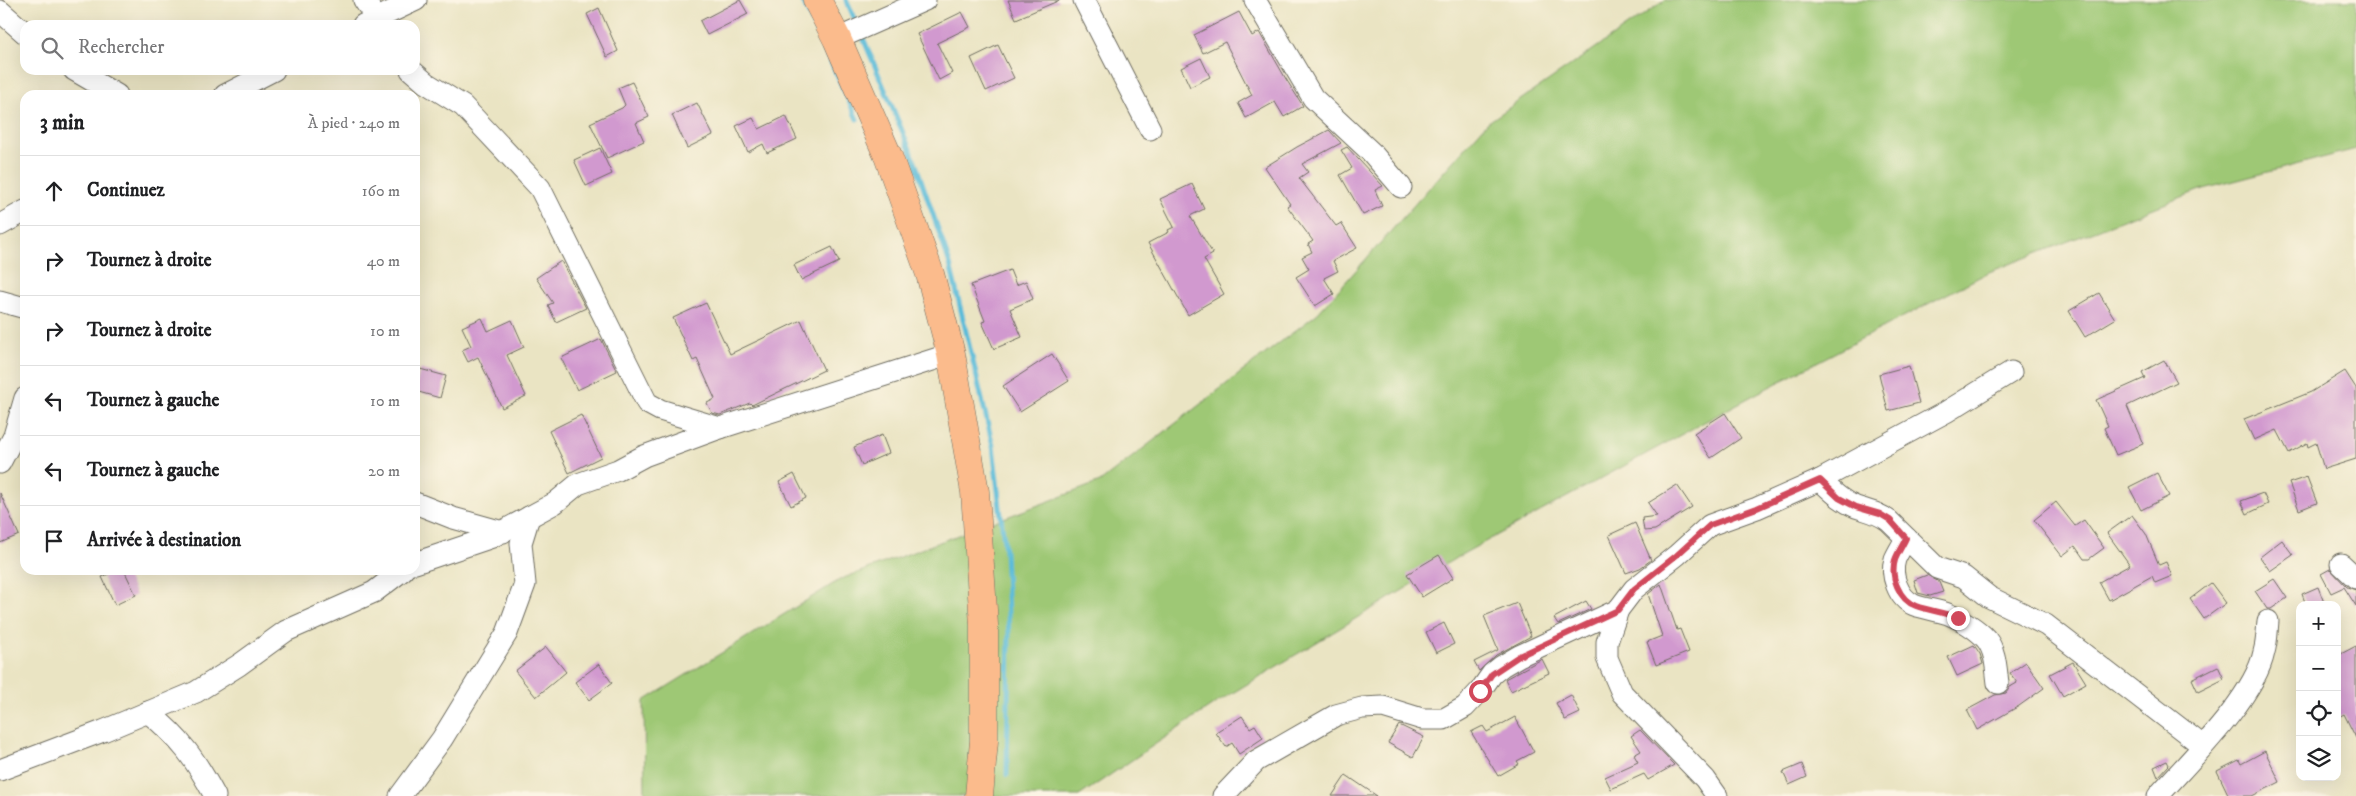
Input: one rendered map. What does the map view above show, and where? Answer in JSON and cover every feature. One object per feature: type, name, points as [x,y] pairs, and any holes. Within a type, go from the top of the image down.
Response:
[{"type":"highway","points":[[818,0],[888,156],[930,274],[950,354],[975,492],[984,625],[984,741],[978,796]]},
{"type":"street","points":[[364,0],[373,20]]},
{"type":"street","points":[[379,20],[416,0]]},
{"type":"street","points":[[837,39],[925,0]]},
{"type":"street","points":[[1084,0],[1150,129]]},
{"type":"street","points":[[1255,0],[1313,98],[1372,153],[1401,187]]},
{"type":"street","points":[[0,11],[20,28]]},
{"type":"street","points":[[83,75],[108,90]]},
{"type":"street","points":[[235,90],[264,75]]},
{"type":"street","points":[[418,75],[473,116],[540,188],[647,403],[660,410],[720,428]]},
{"type":"street","points":[[0,225],[20,214]]},
{"type":"street","points":[[0,301],[20,307]]},
{"type":"street","points":[[420,560],[503,532],[555,503],[578,484],[618,470],[644,456],[720,428],[950,354]]},
{"type":"street","points":[[1716,796],[1705,779],[1622,693],[1607,658],[1607,642],[1618,610],[1634,589],[1677,555],[1710,525],[1757,508],[1820,480],[1946,412],[2010,372]]},
{"type":"street","points":[[0,463],[14,436],[20,415]]},
{"type":"street","points":[[1820,480],[1839,498],[1856,507],[1880,514],[1890,520],[1937,568],[1964,577],[1989,597],[2046,625],[2203,746]]},
{"type":"street","points":[[420,506],[453,518],[503,532]]},
{"type":"street","points":[[400,796],[442,739],[507,633],[525,584],[521,543],[529,517]]},
{"type":"street","points":[[1906,538],[1895,560],[1894,570],[1894,578],[1901,592],[1911,604],[1948,614],[1981,634],[1988,641],[1994,653],[1998,683]]},
{"type":"street","points":[[0,770],[148,712],[208,685],[286,631],[374,592],[396,575]]},
{"type":"street","points":[[1223,796],[1256,761],[1336,715],[1362,708],[1384,707],[1422,719],[1444,719],[1465,707],[1492,674],[1502,666],[1519,656],[1618,610]]},
{"type":"street","points":[[2158,796],[2234,708],[2254,676],[2264,653],[2268,621]]},
{"type":"street","points":[[148,712],[182,742],[199,766],[215,796]]},
{"type":"green space","points":[[1665,0],[2356,0],[2356,149],[2200,190],[1989,272],[1752,396],[1461,555],[1216,703],[1079,796],[645,796],[644,701],[841,579],[1100,482],[1318,313],[1487,123]]},
{"type":"building","points":[[740,0],[748,14],[707,35],[700,21]]},
{"type":"building","points":[[1008,0],[1060,0],[1016,19]]},
{"type":"building","points":[[599,8],[618,51],[607,57],[587,14]]},
{"type":"building","points":[[962,12],[970,27],[937,43],[952,73],[939,80],[917,34]]},
{"type":"building","points":[[1239,12],[1252,36],[1259,32],[1303,106],[1284,117],[1275,102],[1246,118],[1238,103],[1252,95],[1225,42],[1203,53],[1194,35]]},
{"type":"building","points":[[998,45],[1014,78],[986,91],[971,58]]},
{"type":"building","points":[[1201,58],[1210,77],[1190,87],[1181,68]]},
{"type":"building","points":[[632,82],[649,117],[636,123],[644,141],[607,158],[590,123],[622,108],[625,105],[618,88]]},
{"type":"building","points":[[697,103],[713,135],[687,148],[672,115]]},
{"type":"building","points":[[786,116],[797,139],[767,153],[763,144],[748,152],[736,126],[753,118],[759,129]]},
{"type":"building","points":[[1329,130],[1341,143],[1302,164],[1308,172],[1299,178],[1336,226],[1341,223],[1357,248],[1333,261],[1338,271],[1324,278],[1334,294],[1315,306],[1296,277],[1309,269],[1302,257],[1312,252],[1308,244],[1313,241],[1287,206],[1290,204],[1265,167]]},
{"type":"building","points":[[1347,147],[1383,186],[1375,190],[1382,206],[1363,215],[1340,175],[1352,168],[1341,150]]},
{"type":"building","points":[[600,148],[612,174],[586,186],[574,160]]},
{"type":"building","points":[[1192,184],[1204,209],[1190,216],[1213,254],[1204,259],[1224,294],[1188,315],[1148,243],[1169,232],[1168,230],[1174,227],[1160,199]]},
{"type":"building","points":[[832,247],[839,262],[801,280],[794,265]]},
{"type":"building","points":[[561,261],[586,308],[556,322],[548,305],[553,303],[536,278]]},
{"type":"building","points":[[1010,270],[1016,285],[1026,281],[1033,299],[1010,309],[1022,337],[994,349],[982,322],[985,321],[971,285]]},
{"type":"building","points":[[2099,293],[2115,319],[2085,337],[2069,311]]},
{"type":"building","points":[[706,303],[730,354],[801,320],[824,370],[752,405],[750,403],[720,415],[712,413],[707,403],[715,399],[697,359],[693,361],[673,318]]},
{"type":"building","points":[[482,318],[488,331],[512,320],[524,347],[507,355],[526,396],[502,408],[478,357],[468,362],[462,350],[471,346],[462,327]]},
{"type":"building","points":[[601,339],[617,371],[577,390],[561,358]]},
{"type":"building","points":[[1052,354],[1069,381],[1020,412],[1003,386]]},
{"type":"building","points":[[2164,360],[2177,382],[2127,406],[2143,444],[2116,455],[2104,428],[2108,426],[2096,400],[2145,378],[2142,372]]},
{"type":"building","points":[[1909,366],[1919,403],[1888,411],[1879,374]]},
{"type":"building","points":[[420,369],[446,376],[440,398],[420,392]]},
{"type":"building","points":[[2345,371],[2356,388],[2356,459],[2324,469],[2316,443],[2308,447],[2307,443],[2289,453],[2277,430],[2254,440],[2244,419],[2311,392]]},
{"type":"building","points":[[1725,413],[1741,438],[1711,458],[1694,433]]},
{"type":"building","points":[[581,415],[601,457],[569,473],[549,431]]},
{"type":"building","points":[[882,435],[889,453],[862,465],[854,447]]},
{"type":"building","points":[[2157,473],[2169,496],[2141,510],[2129,487]]},
{"type":"building","points":[[794,474],[806,498],[791,506],[779,482]]},
{"type":"building","points":[[2307,477],[2317,503],[2299,510],[2289,483]]},
{"type":"building","points":[[1677,485],[1692,507],[1655,530],[1644,531],[1642,518],[1657,516],[1648,503]]},
{"type":"building","points":[[0,493],[19,535],[0,543]]},
{"type":"building","points":[[2263,493],[2268,504],[2247,514],[2241,501]]},
{"type":"building","points":[[2056,502],[2075,526],[2084,520],[2104,548],[2089,559],[2084,559],[2075,546],[2062,556],[2034,520]]},
{"type":"building","points":[[2132,515],[2146,534],[2159,565],[2166,562],[2172,576],[2155,583],[2152,576],[2109,600],[2099,582],[2130,565],[2107,533]]},
{"type":"building","points":[[1635,523],[1651,560],[1640,568],[1626,573],[1609,535]]},
{"type":"building","points":[[2282,540],[2293,555],[2270,571],[2260,557]]},
{"type":"building","points":[[1439,555],[1453,578],[1422,597],[1407,574]]},
{"type":"building","points":[[2330,569],[2347,587],[2356,590],[2356,606],[2344,587],[2331,593],[2321,574]]},
{"type":"building","points":[[106,575],[126,575],[136,595],[115,605],[102,577]]},
{"type":"building","points":[[1927,575],[1939,582],[1943,592],[1930,596],[1918,593],[1914,580]]},
{"type":"building","points":[[2274,579],[2287,598],[2271,609],[2267,609],[2255,591]]},
{"type":"building","points":[[2211,583],[2226,603],[2204,619],[2190,599]]},
{"type":"building","points":[[1661,584],[1677,630],[1680,629],[1689,652],[1656,665],[1647,642],[1662,636],[1648,594]]},
{"type":"building","points":[[2318,587],[2323,601],[2305,601],[2302,594]]},
{"type":"building","points":[[1586,601],[1591,609],[1558,624],[1554,618]]},
{"type":"building","points":[[1517,603],[1531,636],[1496,655],[1479,671],[1474,662],[1498,650],[1484,616]]},
{"type":"building","points":[[1444,623],[1454,644],[1436,653],[1426,632]]},
{"type":"building","points":[[1974,645],[1980,654],[1983,664],[1957,676],[1948,657]]},
{"type":"building","points":[[2356,646],[2356,738],[2344,714],[2341,716],[2341,654]]},
{"type":"building","points":[[546,647],[566,672],[536,697],[515,671]]},
{"type":"building","points":[[1542,659],[1549,673],[1511,691],[1505,679]]},
{"type":"building","points":[[2026,662],[2044,688],[2019,706],[1977,730],[1967,710],[1995,695],[2006,693],[2010,687],[2017,683],[2010,673]]},
{"type":"building","points":[[2073,662],[2086,683],[2063,696],[2050,674]]},
{"type":"building","points":[[599,664],[612,683],[589,700],[575,682]]},
{"type":"building","points":[[2218,666],[2224,679],[2198,692],[2192,679]]},
{"type":"building","points":[[1571,695],[1580,713],[1565,720],[1556,703]]},
{"type":"building","points":[[1242,716],[1250,728],[1255,725],[1263,738],[1239,754],[1232,743],[1226,747],[1216,733]]},
{"type":"building","points":[[1515,717],[1534,752],[1517,761],[1519,764],[1498,776],[1471,732],[1483,726],[1487,732]]},
{"type":"building","points":[[1399,725],[1424,737],[1413,757],[1388,743]]},
{"type":"building","points":[[1640,730],[1674,765],[1648,780],[1644,774],[1611,789],[1605,777],[1638,762],[1634,755],[1641,751],[1631,736]]},
{"type":"building","points":[[2265,751],[2280,782],[2252,796],[2229,796],[2217,771],[2239,760],[2241,764]]},
{"type":"building","points":[[2167,761],[2169,765],[2158,777],[2154,767]]},
{"type":"building","points":[[1802,764],[1807,777],[1789,785],[1783,772]]},
{"type":"building","points":[[1346,775],[1377,796],[1332,796]]},
{"type":"waterway","points":[[802,0],[857,119]]},
{"type":"waterway","points":[[846,0],[858,26]]},
{"type":"waterway","points":[[861,33],[914,159],[950,264],[993,446],[1005,551],[1009,634],[1007,775]]},
{"type":"route","points":[[1480,691],[1492,674],[1519,656],[1618,610],[1634,589],[1677,555],[1701,531],[1710,525],[1757,508],[1820,480],[1839,498],[1856,507],[1880,514],[1890,520],[1906,538],[1895,560],[1894,578],[1907,600],[1916,606],[1958,618]]}]
